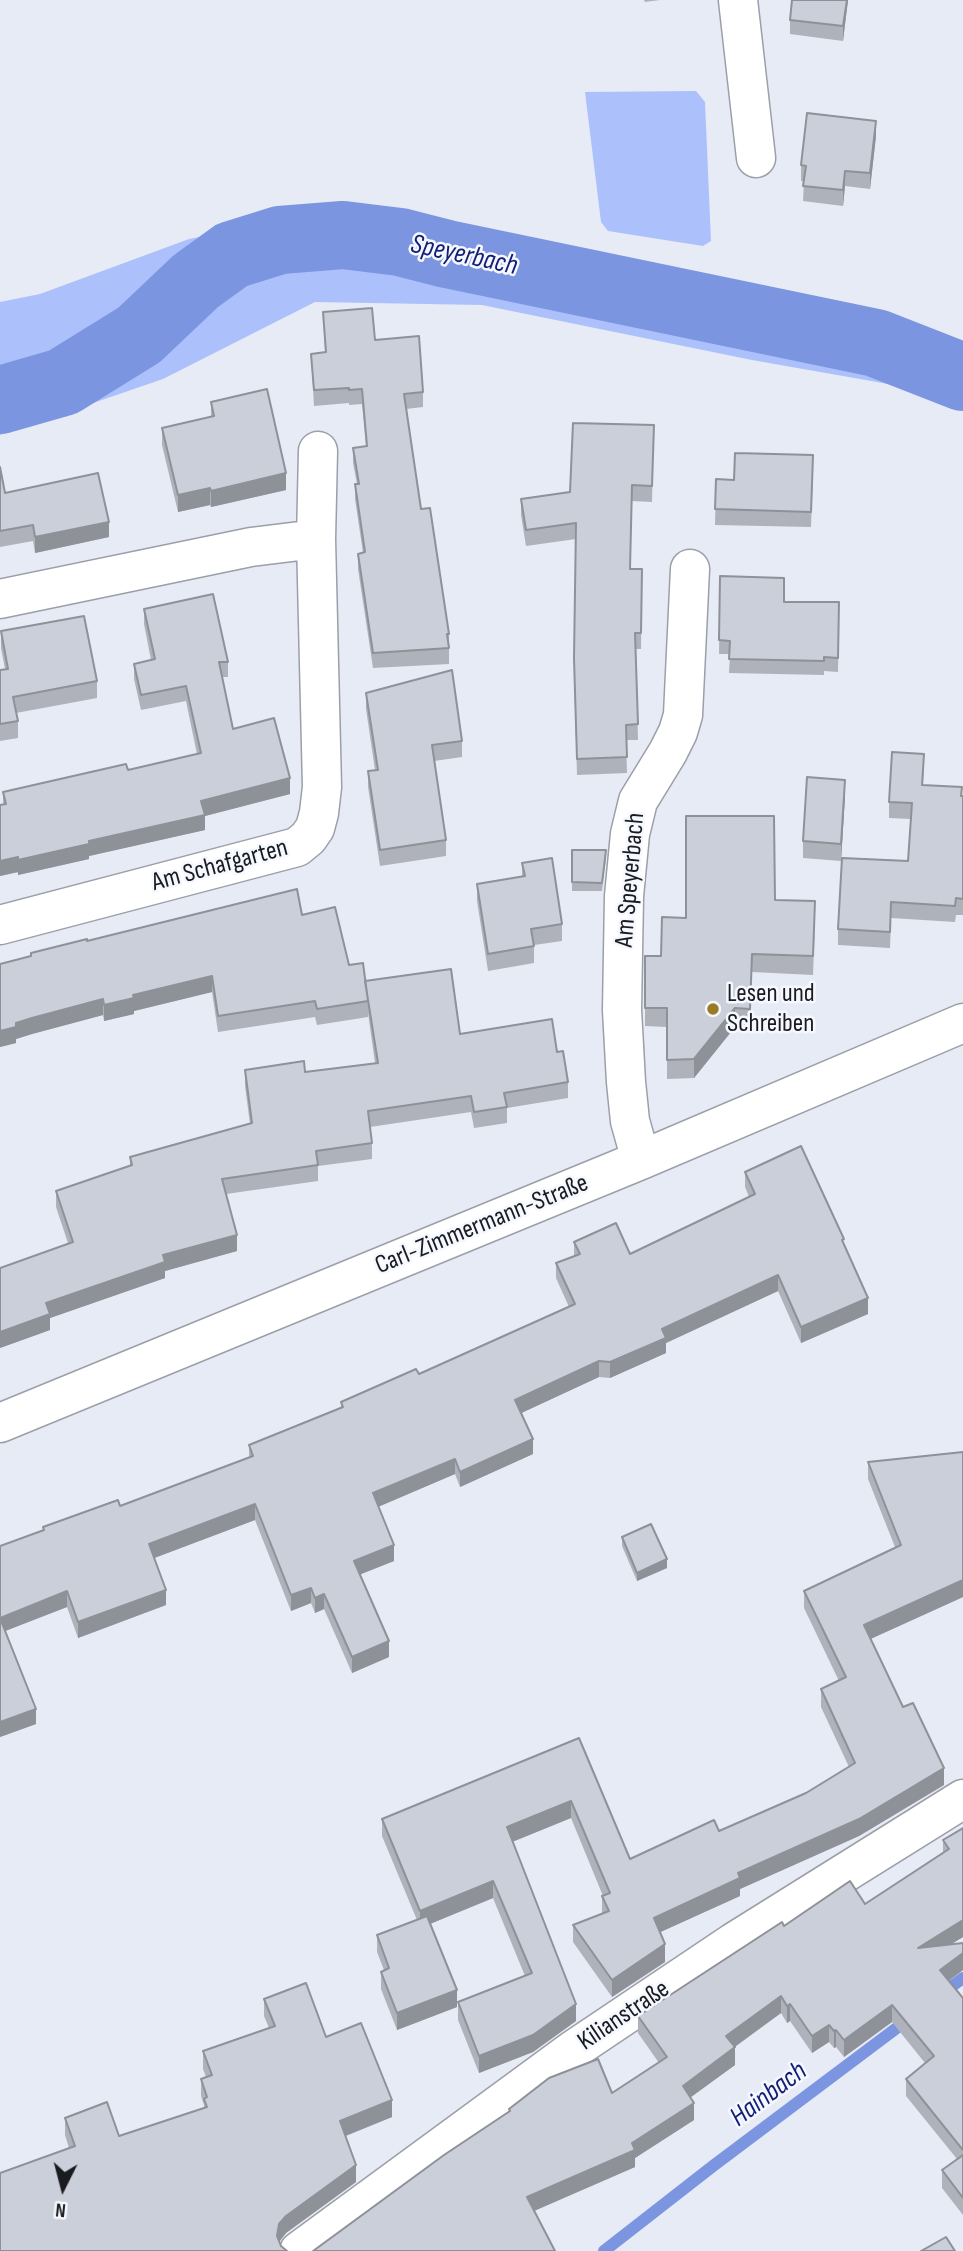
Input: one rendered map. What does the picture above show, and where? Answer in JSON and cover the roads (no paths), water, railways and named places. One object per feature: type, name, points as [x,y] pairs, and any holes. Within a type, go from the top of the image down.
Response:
[{"type":"street","points":[[738,0],[756,158]]},
{"type":"street","name":"Am Schafgarten","points":[[0,925],[297,847],[315,828],[321,787],[316,539],[318,451]]},
{"type":"street","points":[[0,599],[251,547],[316,539]]},
{"type":"street","name":"Am Speyerbach","points":[[641,1160],[630,1121],[622,1010],[629,834],[638,801],[668,752],[683,715],[690,569]]},
{"type":"street","name":"Carl-Zimmermann-Straße","points":[[0,1423],[641,1160],[963,1023]]},
{"type":"street","name":"Kilianstraße","points":[[299,2251],[573,2050],[734,1941],[963,1799]]},
{"type":"waterway","name":"Speyerbach","points":[[0,400],[63,382],[139,335],[196,281],[232,255],[280,240],[343,235],[400,242],[876,343],[963,377]]},
{"type":"waterway","name":"Hainbach","points":[[941,1994],[963,1978]]},
{"type":"waterway","name":"Hainbach","points":[[604,2251],[910,2018]]},
{"type":"place","name":"Lesen und Schreiben","points":[[713,1009]]}]
